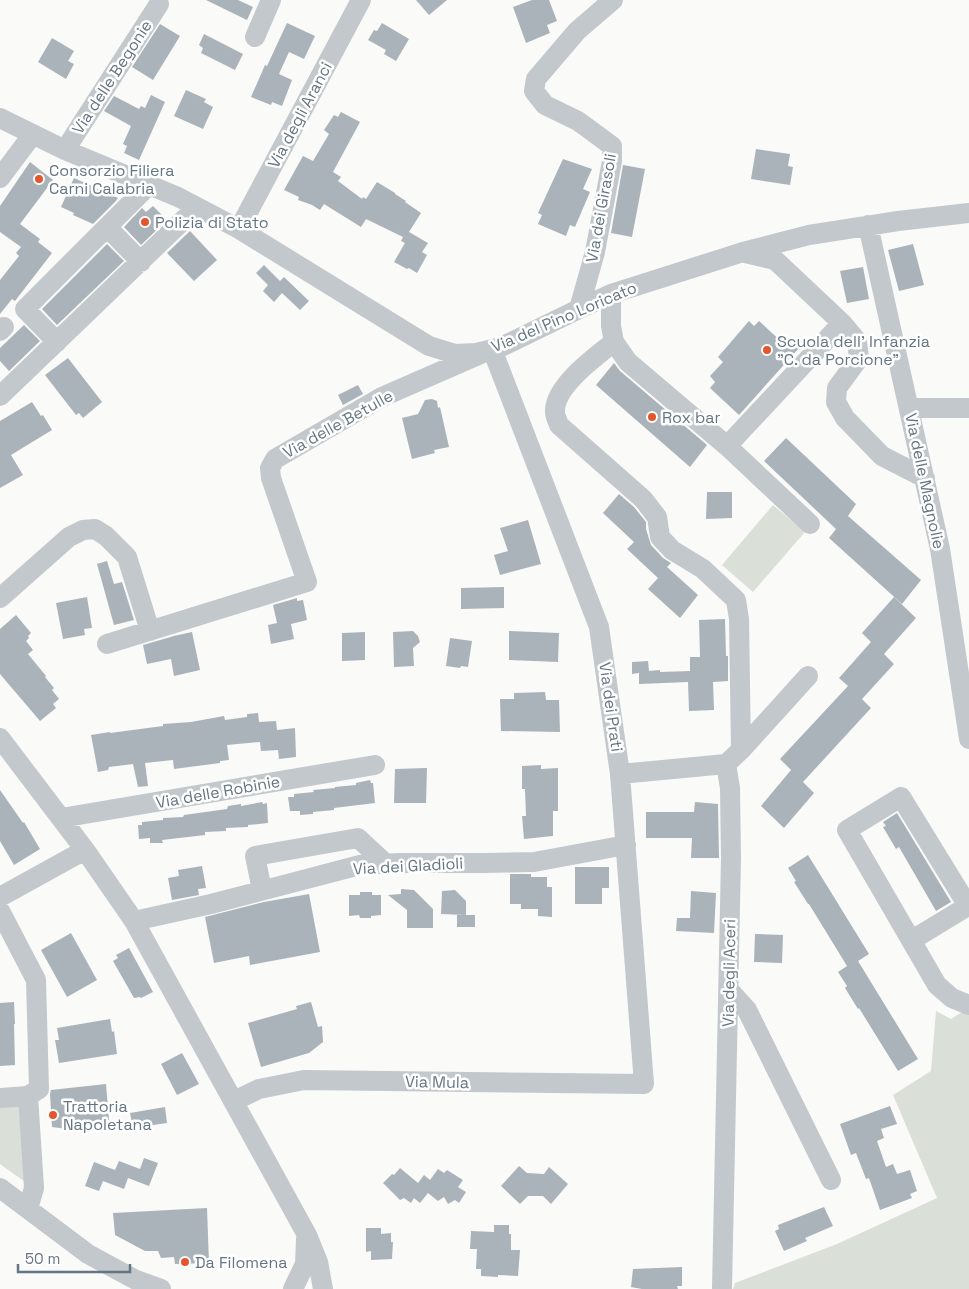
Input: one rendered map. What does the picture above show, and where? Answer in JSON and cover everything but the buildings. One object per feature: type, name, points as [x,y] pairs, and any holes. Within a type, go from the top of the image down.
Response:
[{"type":"street","points":[[255,37],[271,0]]},
{"type":"street","name":"Via degli Aranci","points":[[239,229],[361,0]]},
{"type":"street","name":"Via dei Girasoli","points":[[579,309],[595,252],[612,161],[612,146],[578,121],[546,105],[534,91],[536,79],[577,31],[613,0]]},
{"type":"street","name":"Via delle Begonie","points":[[65,150],[159,4]]},
{"type":"street","name":"Via del Pino Loricato","points":[[0,118],[65,150],[198,207],[239,229],[429,346],[455,354],[476,353],[501,347],[611,294],[743,252],[809,235],[868,225],[969,213]]},
{"type":"street","points":[[0,178],[33,134]]},
{"type":"street","points":[[56,342],[25,309],[149,185]]},
{"type":"street","points":[[3,386],[56,342],[198,207]]},
{"type":"street","name":"Via delle Magnolie","points":[[868,225],[940,550],[969,739]]},
{"type":"street","points":[[107,227],[141,262]]},
{"type":"street","points":[[743,252],[775,260],[842,324],[857,341],[859,358],[837,388],[836,402],[845,418],[882,456],[925,478]]},
{"type":"street","points":[[611,294],[611,326],[614,342],[628,362],[727,446],[810,524]]},
{"type":"street","points":[[727,446],[842,324]]},
{"type":"street","points":[[614,342],[581,369],[559,395],[554,411],[559,425],[643,499],[657,517],[660,537],[672,550],[703,569],[736,600],[739,619],[741,750]]},
{"type":"street","name":"Via delle Betulle","points":[[108,644],[307,582],[271,478],[270,468],[275,459],[382,396],[492,349]]},
{"type":"street","name":"Via dei Prati","points":[[492,349],[599,626],[620,774],[644,1084]]},
{"type":"street","points":[[909,408],[969,408]]},
{"type":"street","points":[[0,598],[69,537],[83,530],[95,529],[106,536],[127,557],[150,631]]},
{"type":"street","points":[[620,774],[726,764],[808,676]]},
{"type":"street","points":[[0,738],[85,850],[134,921],[307,1235],[318,1262],[323,1289]]},
{"type":"street","name":"Via degli Aceri","points":[[722,1289],[731,848],[730,788],[726,764]]},
{"type":"street","name":"Via delle Robinie","points":[[61,818],[375,765]]},
{"type":"street","points":[[912,940],[968,906],[901,797],[847,830],[937,985],[964,1001]]},
{"type":"street","points":[[262,890],[254,856],[358,838],[386,864]]},
{"type":"street","name":"Via dei Gladioli","points":[[134,921],[211,904],[360,865],[534,862],[626,846]]},
{"type":"street","points":[[0,897],[85,850]]},
{"type":"street","points":[[0,911],[36,980],[39,1089],[28,1096],[0,1098]]},
{"type":"street","points":[[728,990],[747,1010],[831,1180]]},
{"type":"street","name":"Via Mula","points":[[234,1101],[259,1089],[304,1080],[644,1084]]},
{"type":"street","points":[[28,1096],[34,1188],[28,1209]]},
{"type":"street","points":[[0,1188],[88,1254],[136,1280],[161,1289]]},
{"type":"street","points":[[295,1289],[305,1264],[307,1235]]},
{"type":"street","points":[[295,1289],[308,1286],[318,1289]]},
{"type":"shaded area","points":[[773,505],[805,532],[753,592],[722,565]]},
{"type":"shaded area","points":[[965,1010],[969,1013],[969,1289],[733,1289],[735,1283],[837,1244],[937,1198],[893,1095],[931,1071],[936,1011],[951,1019]]},
{"type":"shaded area","points":[[0,1104],[20,1107],[28,1184],[0,1164]]},
{"type":"place","name":"Consorzio Filiera Carni Calabria","points":[[39,179]]},
{"type":"place","name":"Polizia di Stato","points":[[145,222]]},
{"type":"place","name":"Scuola dell' Infanzia \"C. da Porcione\"","points":[[767,350]]},
{"type":"place","name":"Rox bar","points":[[652,417]]},
{"type":"place","name":"Trattoria Napoletana","points":[[53,1115]]},
{"type":"place","name":"Da Filomena","points":[[185,1262]]}]
